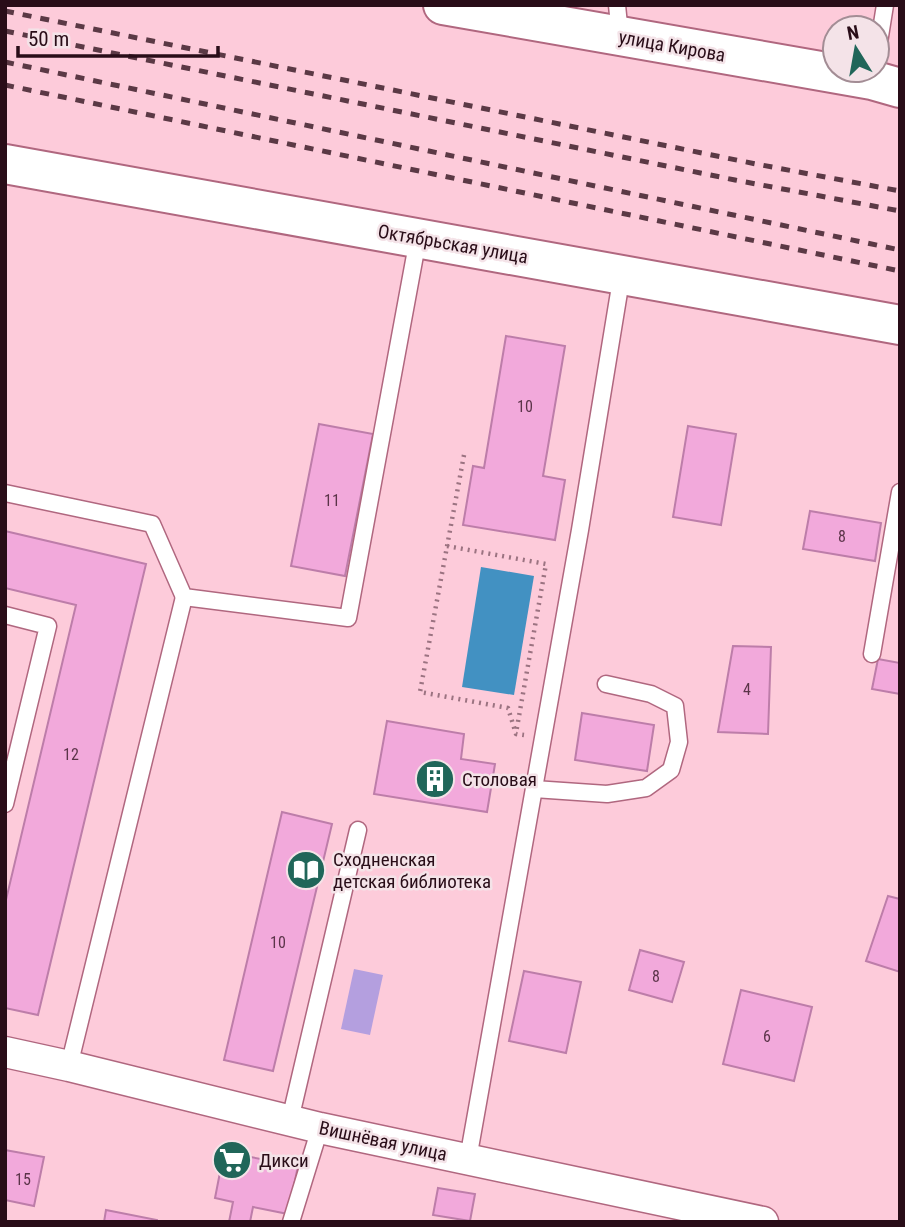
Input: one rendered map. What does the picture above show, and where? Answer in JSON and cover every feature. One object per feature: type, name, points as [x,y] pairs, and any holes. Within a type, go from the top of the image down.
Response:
[{"type":"street","name":"улица Кирова","points":[[443,5],[619,21],[821,61]]},
{"type":"street","name":"Октябрьская улица","points":[[5,164],[900,325]]},
{"type":"street","name":"Вишнёвая улица","points":[[5,1052],[320,1128],[755,1221]]},
{"type":"lane","points":[[184,597],[348,618],[418,237]]},
{"type":"lane","points":[[468,1159],[585,503],[622,274]]},
{"type":"lane","points":[[872,654],[900,492]]},
{"type":"lane","points":[[5,493],[152,524],[184,597],[69,1066]]},
{"type":"lane","points":[[5,615],[48,626],[5,804]]},
{"type":"lane","points":[[534,789],[607,794],[646,788],[671,770],[679,742],[675,706],[651,694],[606,684]]},
{"type":"lane","points":[[290,1120],[358,830]]},
{"type":"lane","points":[[291,1222],[320,1128]]},
{"type":"path","points":[[464,455],[420,692],[508,708],[516,734]]},
{"type":"path","points":[[447,546],[547,564],[516,734]]},
{"type":"path","points":[[516,734],[543,739]]},
{"type":"shaded area","points":[[354,969],[383,975],[370,1035],[341,1029]]},
{"type":"water","points":[[481,567],[534,576],[514,695],[462,687]]},
{"type":"building","points":[[506,336],[565,346],[543,476],[565,480],[555,540],[463,525],[473,466],[484,468]]},
{"type":"building","points":[[319,424],[373,434],[345,576],[291,566]]},
{"type":"building","points":[[688,426],[736,434],[721,525],[673,517]]},
{"type":"building","points":[[810,511],[881,523],[875,561],[803,549]]},
{"type":"building","points":[[5,531],[146,564],[38,1015],[5,1008],[5,904],[76,605],[5,588]]},
{"type":"building","points":[[733,646],[771,647],[768,734],[718,732]]},
{"type":"building","points":[[878,659],[900,663],[900,694],[872,689]]},
{"type":"building","points":[[582,713],[654,725],[647,771],[575,760]]},
{"type":"building","name":"Столовая","points":[[387,721],[464,734],[461,759],[495,764],[487,812],[374,794]]},
{"type":"building","points":[[282,812],[332,824],[273,1071],[224,1060]]},
{"type":"building","points":[[888,896],[900,899],[900,972],[866,961]]},
{"type":"building","points":[[640,950],[684,962],[672,1002],[629,990]]},
{"type":"building","points":[[524,971],[581,982],[566,1053],[509,1041]]},
{"type":"building","points":[[741,990],[812,1007],[794,1081],[723,1064]]},
{"type":"building","points":[[5,1150],[44,1157],[34,1206],[5,1200]]},
{"type":"building","points":[[224,1152],[298,1166],[288,1214],[253,1207],[250,1222],[229,1222],[233,1202],[215,1198]]},
{"type":"building","points":[[438,1188],[475,1194],[470,1221],[433,1215]]},
{"type":"building","points":[[106,1210],[157,1220],[157,1222],[104,1222]]},
{"type":"railway","points":[[5,11],[900,191]]},
{"type":"railway","points":[[5,31],[735,180],[900,211]]},
{"type":"railway","points":[[5,62],[900,250]]},
{"type":"railway","points":[[5,85],[900,271]]},
{"type":"place","name":"Столовая","points":[[435,779]]},
{"type":"place","name":"Сходненская детская библиотека","points":[[306,870]]},
{"type":"place","name":"Дикси","points":[[232,1160]]}]
